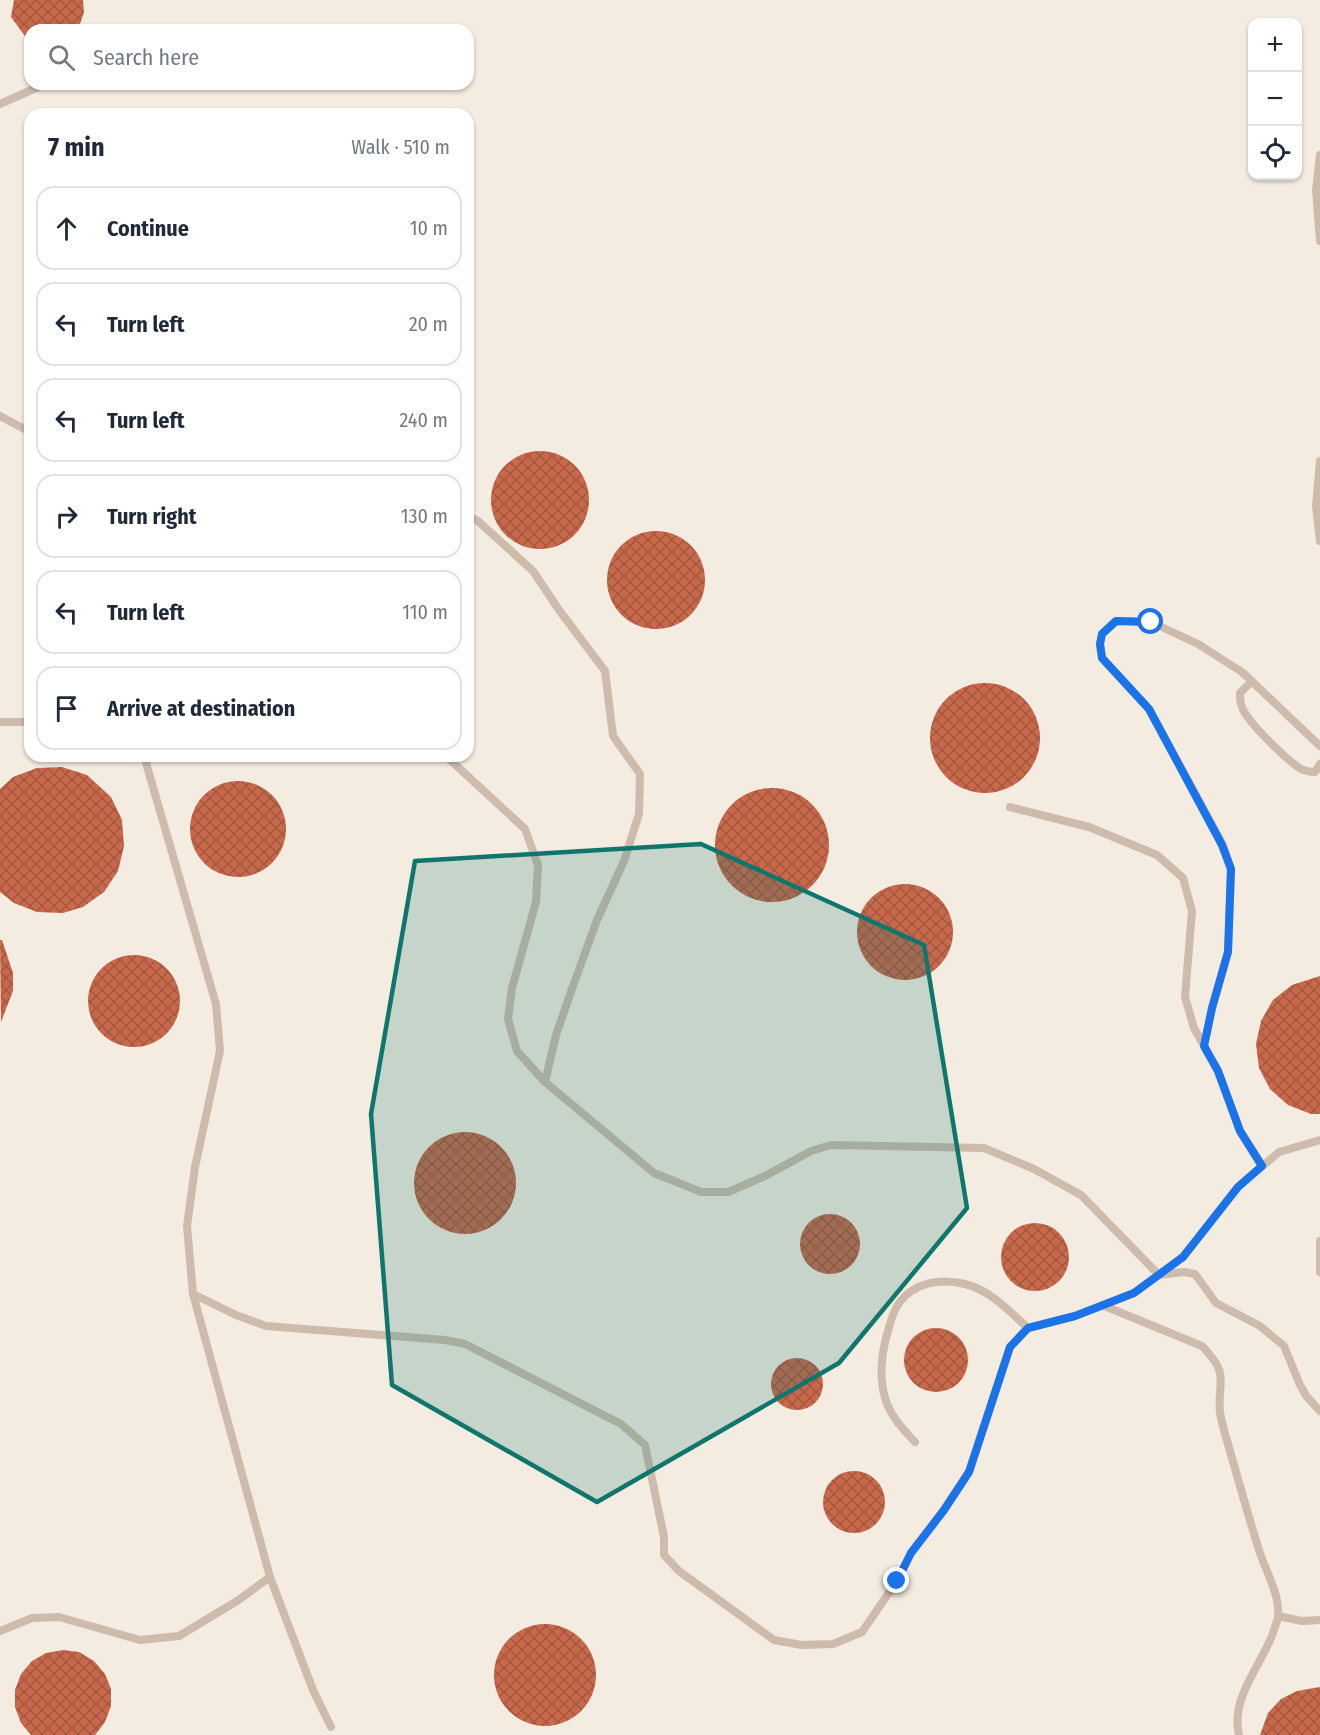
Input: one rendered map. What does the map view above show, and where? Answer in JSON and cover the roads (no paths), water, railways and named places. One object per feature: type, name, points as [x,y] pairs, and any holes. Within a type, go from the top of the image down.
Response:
[{"type":"lane","points":[[0,104],[32,90]]},
{"type":"lane","points":[[1320,155],[1316,190],[1320,241]]},
{"type":"lane","points":[[0,416],[24,429]]},
{"type":"lane","points":[[1320,461],[1316,506],[1320,541]]},
{"type":"lane","points":[[474,520],[533,571],[605,671],[613,736],[640,774],[639,814],[624,861],[597,920],[573,986],[556,1035],[545,1082]]},
{"type":"lane","points":[[1204,1046],[1228,952],[1231,869],[1222,845],[1149,709],[1102,658],[1100,644],[1102,634],[1116,621],[1151,622],[1198,644],[1242,672],[1320,746]]},
{"type":"lane","points":[[1252,681],[1240,693],[1239,699],[1242,709],[1251,721],[1303,771],[1315,772],[1320,764]]},
{"type":"lane","points":[[0,722],[24,722]]},
{"type":"lane","points":[[146,762],[216,1004],[220,1051],[195,1167],[187,1226],[193,1294],[270,1577],[313,1690],[331,1727]]},
{"type":"lane","points":[[452,762],[525,829],[538,865],[536,902],[512,988],[508,1019],[517,1050],[545,1082],[654,1173],[701,1192],[728,1192],[765,1176],[811,1151],[831,1145],[984,1148],[1034,1169],[1081,1195],[1159,1275]]},
{"type":"lane","points":[[1010,807],[1089,827],[1157,855],[1183,878],[1192,911],[1185,996],[1194,1028],[1218,1071],[1240,1131],[1262,1166]]},
{"type":"lane","points":[[193,1294],[236,1315],[266,1326],[446,1340],[465,1344],[621,1424],[645,1445],[664,1537],[664,1555],[679,1571],[774,1640],[802,1645],[833,1644],[862,1632],[879,1611],[911,1553],[969,1472],[1010,1347],[1028,1328],[1075,1316],[1134,1293],[1183,1257],[1238,1187],[1279,1152],[1320,1140]]},
{"type":"lane","points":[[1320,1241],[1320,1272]]},
{"type":"lane","points":[[1159,1275],[1184,1272],[1195,1275],[1216,1303],[1260,1326],[1284,1346],[1300,1385],[1320,1411]]},
{"type":"lane","points":[[915,1442],[895,1421],[886,1400],[881,1376],[882,1353],[898,1304],[922,1284],[944,1281],[965,1284],[981,1290],[998,1301],[1028,1328]]},
{"type":"lane","points":[[1102,1305],[1202,1346],[1214,1358],[1222,1376],[1220,1412],[1224,1432],[1260,1552],[1277,1599],[1278,1616],[1266,1652],[1247,1684],[1239,1706],[1237,1727],[1239,1735]]},
{"type":"lane","points":[[0,1631],[32,1618],[58,1617],[140,1640],[179,1636],[237,1601],[270,1577]]},
{"type":"lane","points":[[1278,1616],[1302,1621],[1320,1620]]}]
